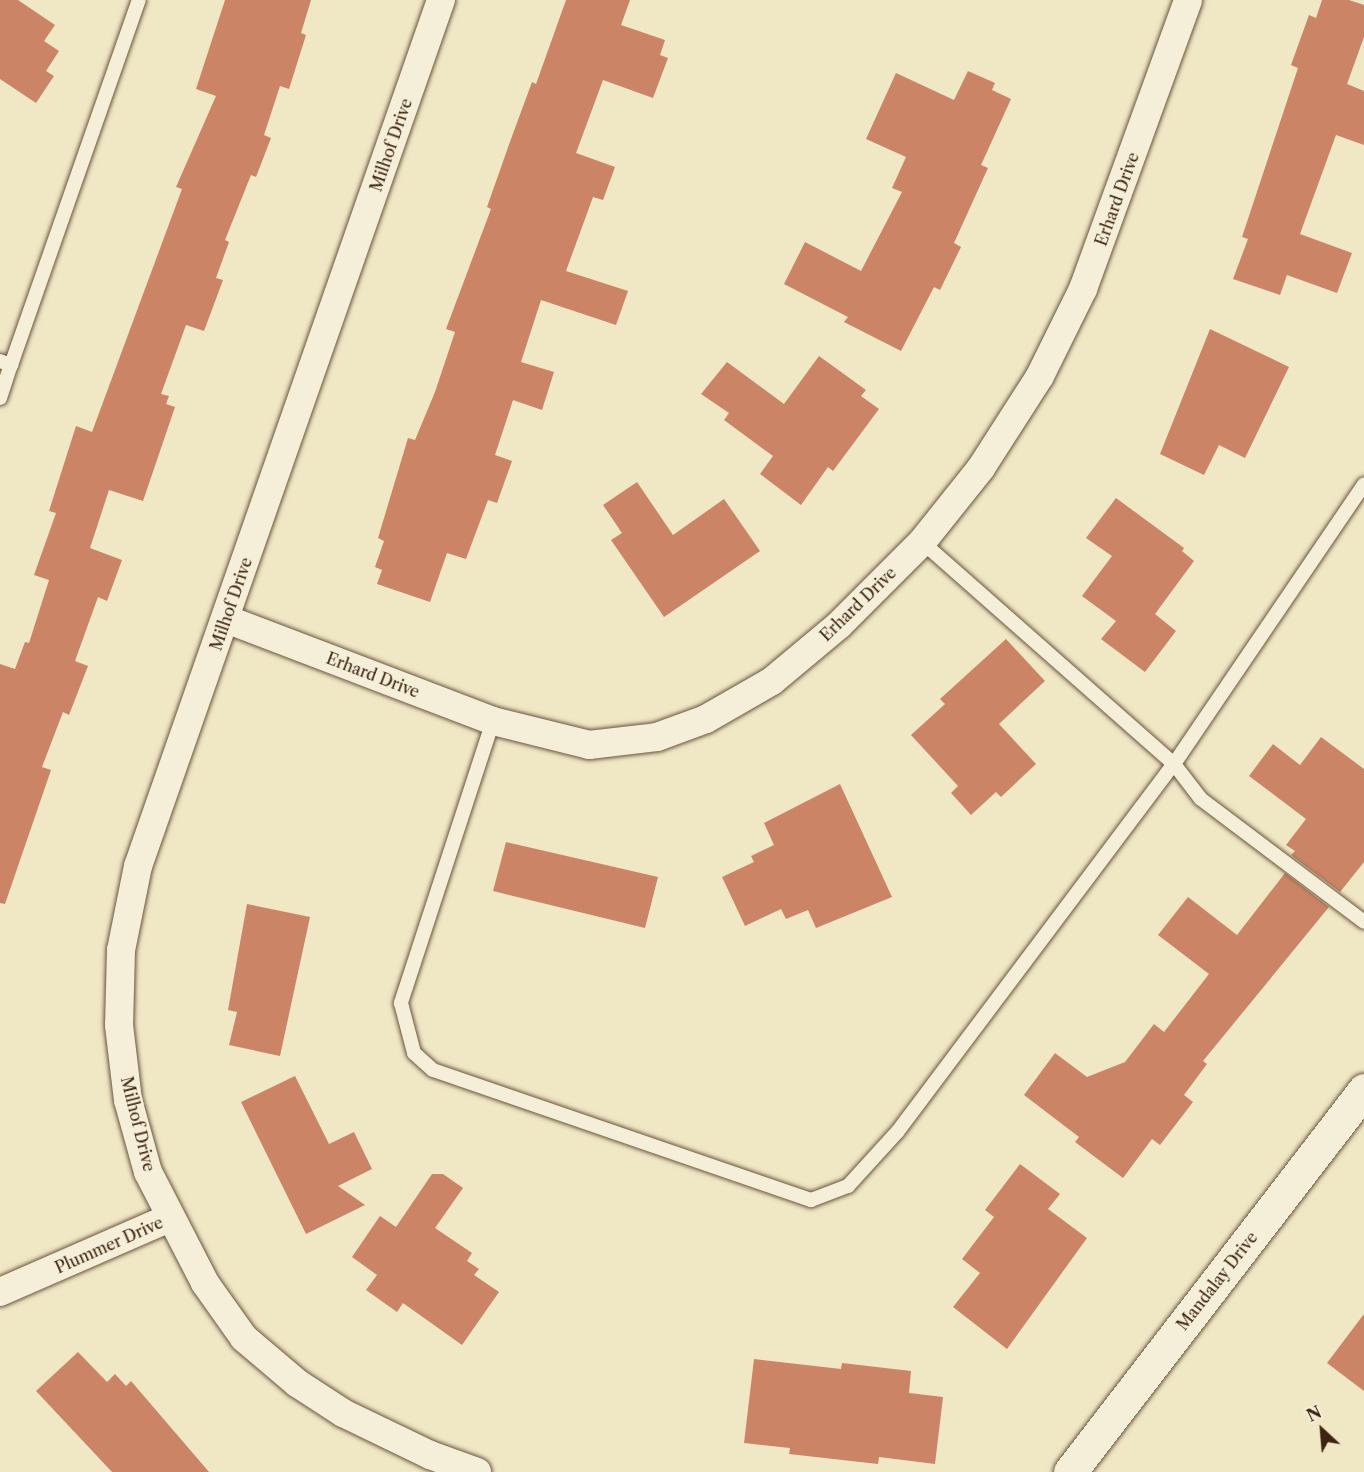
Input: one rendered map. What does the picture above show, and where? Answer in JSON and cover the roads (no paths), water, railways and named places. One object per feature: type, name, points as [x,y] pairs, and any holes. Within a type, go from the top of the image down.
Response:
[{"type":"street","name":"Milhof Drive","points":[[169,1218],[148,1172],[128,1100],[119,1025],[121,950],[138,866],[441,0]]},
{"type":"street","name":"Erhard Drive","points":[[226,619],[493,721],[589,745],[657,737],[706,719],[772,681],[839,625],[922,542],[981,468],[1041,376],[1083,290],[1188,0]]},
{"type":"street","name":"Mandalay Drive","points":[[1070,1472],[1364,1090]]},
{"type":"street","name":"Plummer Drive","points":[[0,1292],[169,1218],[205,1283],[244,1338],[297,1383],[343,1413],[430,1455],[477,1472]]},
{"type":"lane","points":[[0,398],[6,363],[139,0]]},
{"type":"lane","points":[[493,721],[401,1003],[414,1053],[433,1070],[811,1200],[848,1186],[898,1131],[1174,764],[1364,484]]},
{"type":"lane","points":[[922,542],[1174,764],[1201,799],[1364,922]]}]
